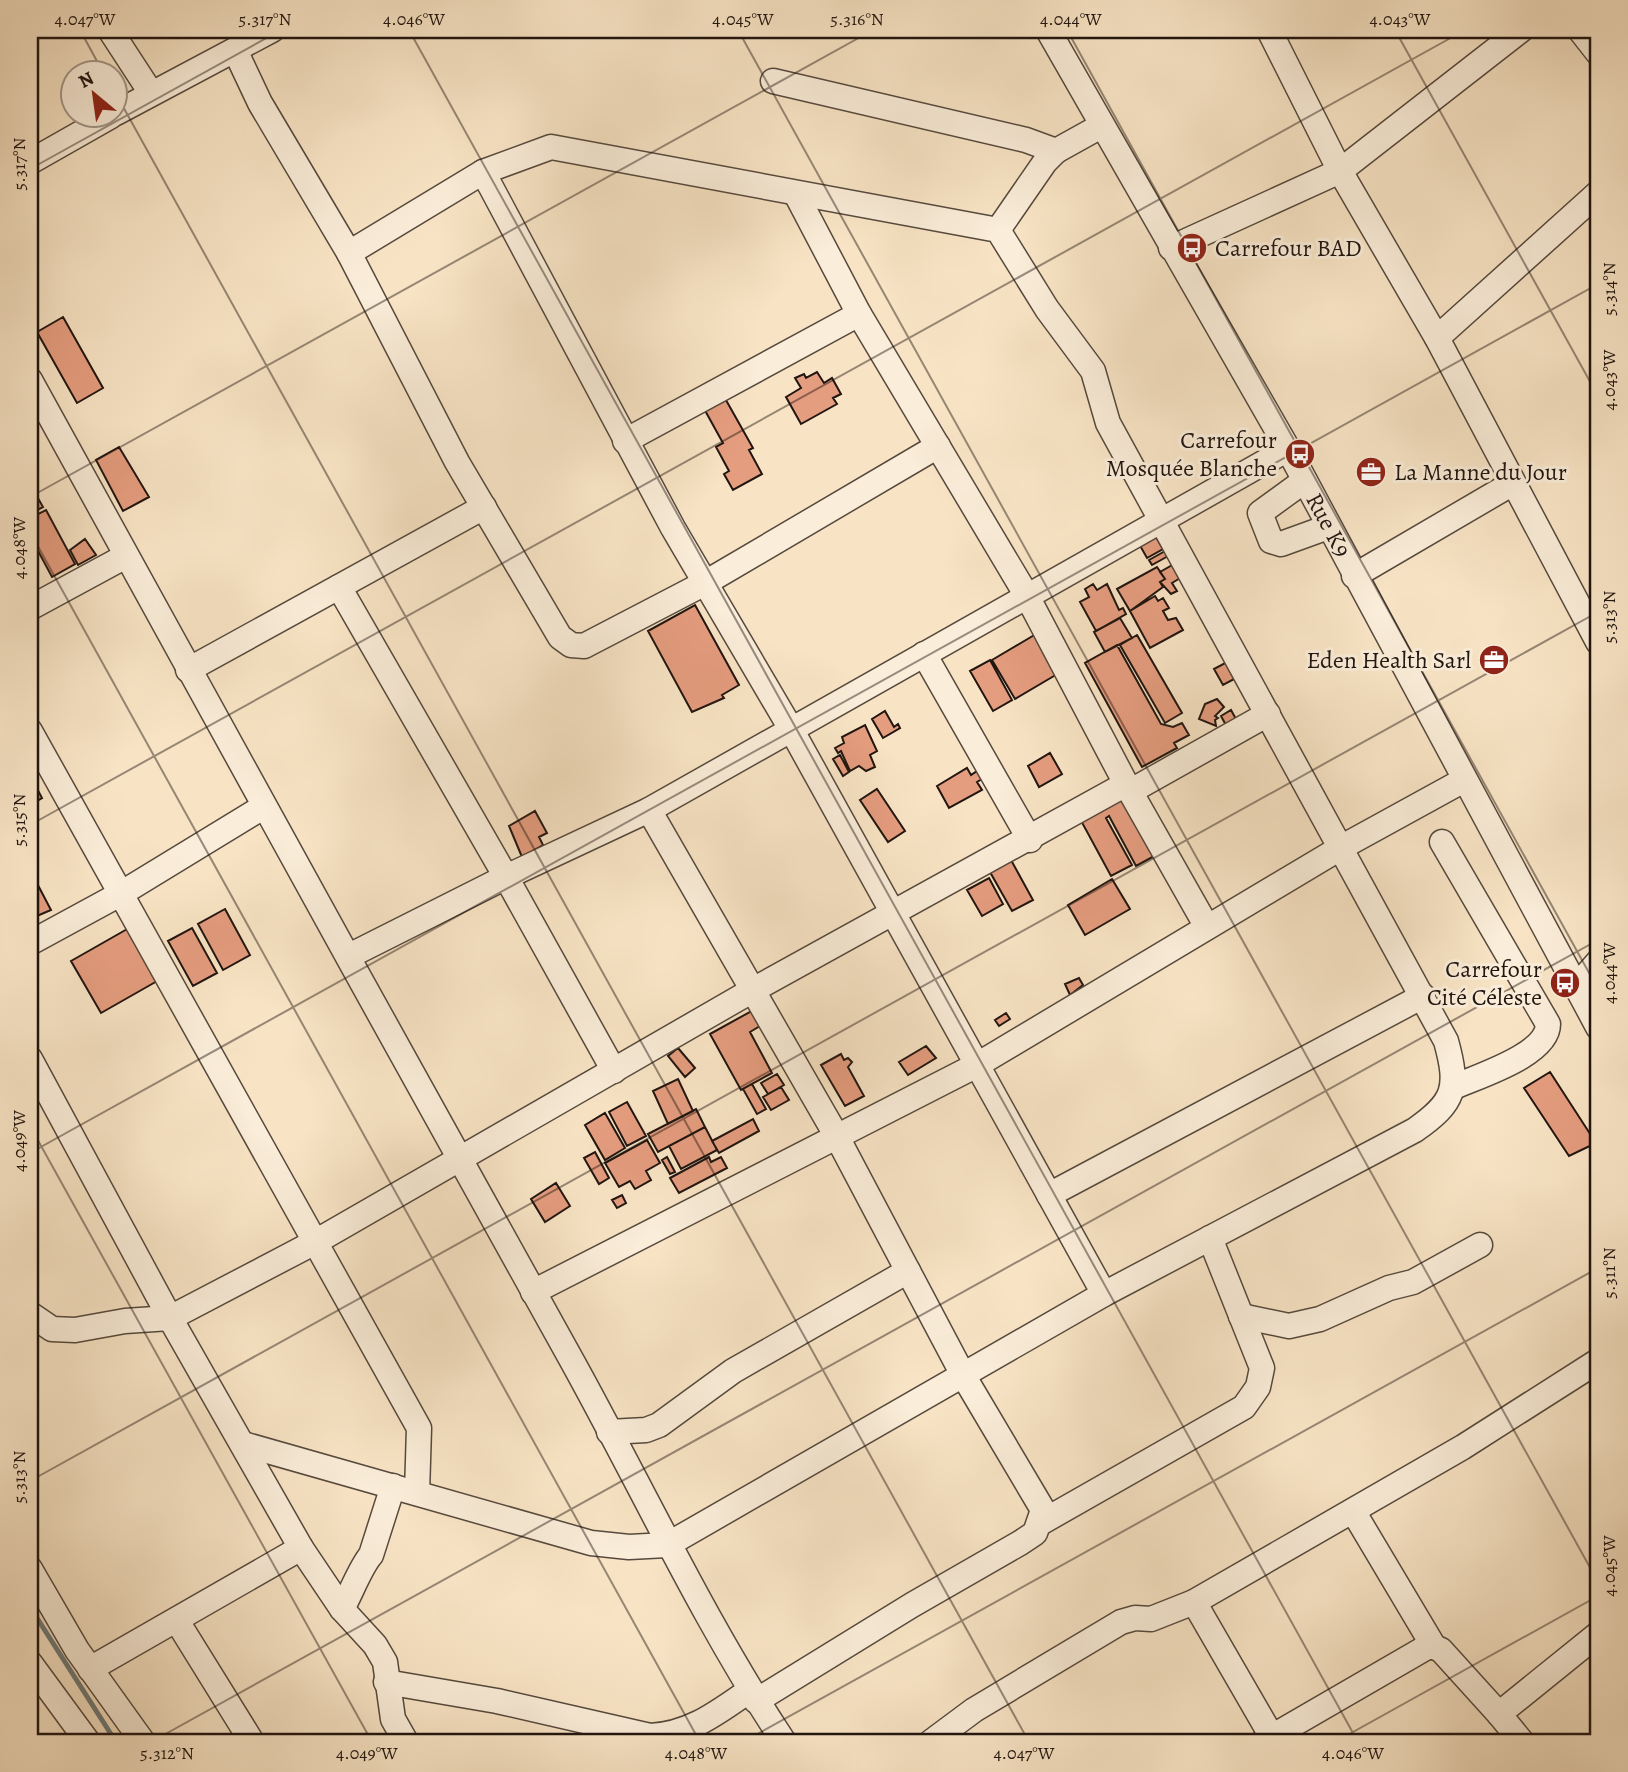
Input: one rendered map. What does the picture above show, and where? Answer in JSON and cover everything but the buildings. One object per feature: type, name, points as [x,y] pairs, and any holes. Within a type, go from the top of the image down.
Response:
[{"type":"street","points":[[110,30],[151,93]]},
{"type":"street","points":[[130,105],[272,30]]},
{"type":"street","name":"Rue K9","points":[[1048,30],[1287,449],[1598,1027]]},
{"type":"street","points":[[1269,30],[1340,171],[1437,338],[1598,642]]},
{"type":"street","points":[[1171,248],[1340,171],[1521,30]]},
{"type":"street","points":[[1580,30],[1598,53]]},
{"type":"street","points":[[234,50],[260,103],[349,253],[457,462],[560,637],[571,645],[584,646],[705,583],[937,446]]},
{"type":"street","points":[[773,81],[1026,140],[1056,151]]},
{"type":"street","points":[[998,230],[1056,151],[1101,126]]},
{"type":"street","points":[[30,162],[85,130]]},
{"type":"street","points":[[243,1444],[591,1543],[629,1547],[667,1545],[1104,1294],[1415,1130],[1442,1112],[1454,1087],[1454,1070],[1446,1041],[1163,519],[1108,423],[1093,371],[1047,309],[998,230],[551,147],[484,172],[349,253]]},
{"type":"street","points":[[484,172],[625,441],[791,729],[1104,1294]]},
{"type":"street","points":[[1437,338],[1598,193]]},
{"type":"street","points":[[796,194],[859,314],[1027,596],[1129,788],[1207,927]]},
{"type":"street","points":[[625,441],[859,314]]},
{"type":"street","points":[[30,380],[38,414],[126,556],[533,1292],[667,1545],[783,1742]]},
{"type":"street","points":[[349,956],[506,877],[649,810],[1287,449]]},
{"type":"street","points":[[1304,481],[1259,513],[1271,541],[1281,544],[1328,527]]},
{"type":"street","points":[[1354,576],[1513,483]]},
{"type":"street","points":[[188,670],[484,507]]},
{"type":"street","points":[[30,608],[126,556]]},
{"type":"street","points":[[339,587],[614,1071]]},
{"type":"street","points":[[924,654],[1030,840]]},
{"type":"street","points":[[30,1314],[52,1329],[75,1330],[170,1318],[317,1241],[892,913],[1268,714]]},
{"type":"street","points":[[30,731],[419,1428],[417,1493]]},
{"type":"street","points":[[533,1292],[977,1065],[1342,847],[1464,780]]},
{"type":"street","points":[[30,943],[122,894],[263,807]]},
{"type":"street","points":[[386,1682],[497,1701],[650,1735],[673,1735],[701,1724],[1020,1543],[1035,1533],[1042,1522],[1043,1510],[963,1375],[836,1135],[649,810]]},
{"type":"street","points":[[1442,842],[1548,1024],[1548,1032],[1533,1051],[1454,1087]]},
{"type":"street","points":[[1576,987],[1598,962]]},
{"type":"street","points":[[1049,1195],[1423,996]]},
{"type":"street","points":[[30,1059],[170,1318],[301,1548],[342,1609],[375,1646],[385,1662],[393,1719],[406,1742]]},
{"type":"street","points":[[1042,1522],[1244,1407],[1258,1387],[1262,1368],[1210,1238]]},
{"type":"street","points":[[1241,1316],[1289,1326],[1320,1320],[1389,1288],[1413,1282],[1480,1245]]},
{"type":"street","points":[[609,1432],[646,1430],[659,1425],[733,1371],[908,1271]]},
{"type":"street","points":[[931,1742],[974,1710],[1121,1622],[1135,1618],[1151,1619],[1194,1602],[1463,1447],[1598,1361]]},
{"type":"street","points":[[342,1609],[358,1582],[365,1562],[372,1555],[393,1486]]},
{"type":"street","points":[[1353,1511],[1434,1647]]},
{"type":"street","points":[[90,1669],[301,1548]]},
{"type":"street","points":[[30,1569],[90,1669],[143,1742]]},
{"type":"street","points":[[1194,1602],[1267,1739],[1427,1647],[1434,1647],[1441,1650],[1522,1742]]},
{"type":"street","points":[[177,1621],[252,1742]]},
{"type":"street","points":[[1499,1714],[1598,1634]]},
{"type":"street","points":[[30,1662],[88,1742]]},
{"type":"waterway","points":[[30,1607],[116,1742]]},
{"type":"place","name":"Carrefour BAD","points":[[1192,248]]},
{"type":"place","name":"Carrefour Mosquée Blanche","points":[[1300,454]]},
{"type":"place","name":"La Manne du Jour","points":[[1371,472]]},
{"type":"place","name":"Eden Health Sarl","points":[[1494,660]]},
{"type":"place","name":"Carrefour Cité Céleste","points":[[1565,983]]}]
